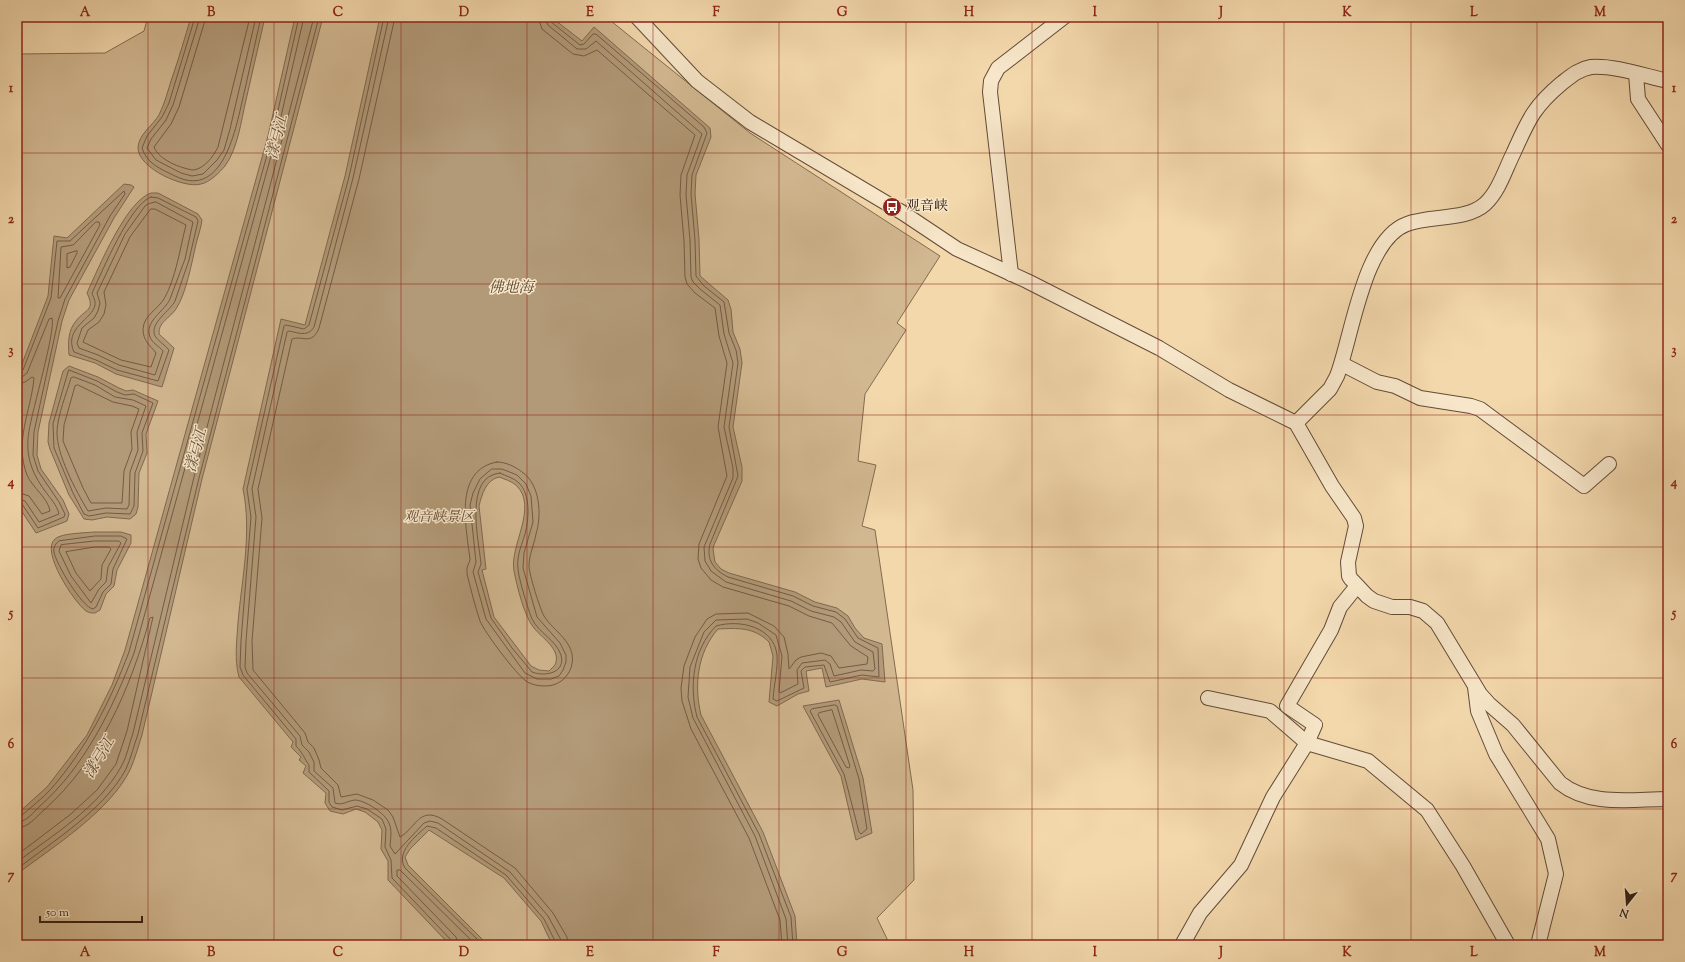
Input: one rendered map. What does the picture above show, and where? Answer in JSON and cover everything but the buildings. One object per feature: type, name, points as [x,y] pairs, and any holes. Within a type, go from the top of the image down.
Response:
[{"type":"street","points":[[637,17],[697,81],[750,122],[903,213],[957,249],[1011,274],[1159,348],[1229,390],[1296,423],[1332,486],[1354,518],[1356,526],[1348,562],[1349,576],[1357,586],[1374,601],[1392,607],[1410,606],[1423,611],[1430,617],[1437,624],[1475,686],[1489,704],[1514,725],[1560,783],[1573,792],[1597,799],[1668,799]]},
{"type":"street","points":[[1011,274],[990,92],[991,81],[998,68],[1064,17]]},
{"type":"street","points":[[1296,423],[1330,388],[1342,364],[1351,324],[1372,265],[1383,245],[1392,234],[1407,223],[1468,213],[1484,204],[1498,186],[1534,109],[1576,71],[1604,67],[1668,81]]},
{"type":"street","points":[[1636,74],[1638,99],[1668,145]]},
{"type":"street","points":[[1342,364],[1377,382],[1395,386],[1420,398],[1471,406],[1480,409],[1584,486],[1609,464]]},
{"type":"street","points":[[1182,945],[1200,913],[1242,866],[1273,797],[1306,743],[1315,725],[1287,706],[1331,630],[1340,607],[1357,586]]},
{"type":"street","points":[[1475,686],[1478,710],[1496,754],[1548,839],[1552,852],[1556,879],[1538,945]]},
{"type":"street","points":[[1208,698],[1270,711],[1306,743],[1368,761],[1427,810],[1463,866],[1508,945]]},
{"type":"green space","name":"观音峡景区","points":[[157,17],[606,17],[750,133],[940,256],[897,323],[906,330],[865,394],[858,461],[876,465],[862,526],[875,530],[913,790],[914,880],[877,918],[890,945],[17,945],[17,58],[20,54],[105,53],[144,31],[147,20]]},
{"type":"water","points":[[191,17],[265,17],[233,151],[225,166],[214,177],[204,183],[193,185],[174,180],[153,169],[145,163],[138,148],[140,139],[159,115],[163,106]]},
{"type":"water","name":"漾弓江","points":[[295,17],[323,17],[202,479],[142,735],[130,770],[121,785],[109,800],[80,827],[17,874],[17,814],[47,787],[87,735],[112,685],[125,650],[268,136]]},
{"type":"water","name":"佛地海","points":[[380,17],[551,17],[582,41],[594,27],[710,128],[711,137],[696,175],[695,194],[699,239],[700,276],[728,300],[731,309],[733,332],[740,349],[742,363],[733,427],[742,467],[742,481],[714,545],[713,549],[715,562],[721,569],[729,573],[795,592],[815,602],[837,608],[848,616],[855,628],[864,638],[882,644],[885,682],[862,679],[826,687],[822,668],[806,671],[809,691],[798,694],[777,706],[769,702],[773,656],[769,642],[763,637],[752,631],[732,628],[718,629],[711,638],[702,659],[698,681],[701,715],[763,832],[795,916],[797,945],[554,945],[541,921],[504,878],[429,830],[410,849],[405,857],[408,865],[488,945],[450,945],[388,880],[388,861],[381,849],[382,830],[378,822],[365,812],[356,809],[343,814],[330,811],[325,803],[326,793],[303,773],[306,766],[299,760],[301,757],[291,747],[293,742],[239,677],[236,656],[247,522],[243,489],[281,319],[305,325],[345,176]],"holes":[[[499,477],[516,485],[522,494],[525,504],[522,527],[515,550],[514,571],[524,609],[530,623],[554,649],[556,654],[555,665],[549,671],[539,670],[531,666],[494,617],[482,570],[486,569],[479,506],[485,488],[491,481]]]},
{"type":"water","points":[[124,184],[134,187],[114,218],[69,300],[62,321],[38,432],[37,455],[41,469],[63,500],[69,514],[67,521],[36,533],[17,504],[17,377],[48,296],[54,236],[67,238]]},
{"type":"water","points":[[151,193],[158,193],[198,214],[202,220],[188,278],[180,303],[174,312],[162,323],[159,330],[159,334],[174,348],[162,387],[116,374],[95,363],[69,355],[69,337],[71,328],[79,317],[90,307],[87,293],[105,253],[132,209],[142,199]]},
{"type":"water","points":[[69,366],[98,377],[126,391],[133,390],[158,401],[146,434],[147,453],[139,473],[138,507],[136,514],[130,519],[107,517],[92,520],[84,519],[69,495],[50,449],[48,442],[49,423],[63,371]]},
{"type":"water","points":[[94,532],[121,532],[131,535],[131,543],[117,570],[114,586],[106,594],[100,610],[95,613],[89,613],[74,598],[60,576],[52,554],[52,545],[58,537]]},
{"type":"water","points":[[839,700],[863,778],[872,833],[856,840],[841,776],[803,706]]},
{"type":"place","name":"观音峡","points":[[892,207]]}]
